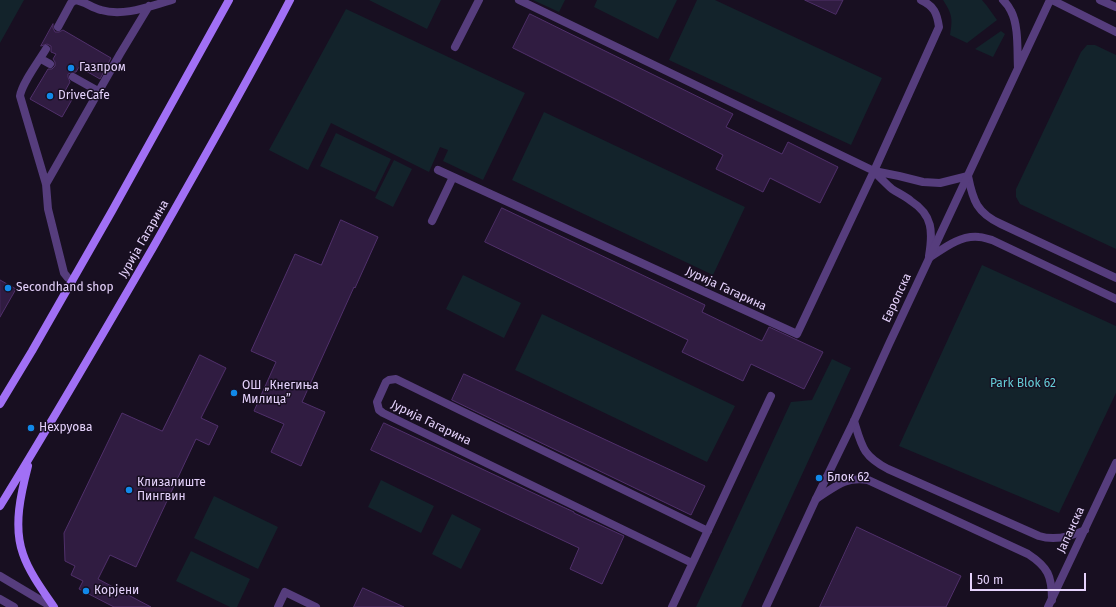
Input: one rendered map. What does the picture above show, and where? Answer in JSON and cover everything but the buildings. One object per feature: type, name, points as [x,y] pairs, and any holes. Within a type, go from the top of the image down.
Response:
[{"type":"main road","points":[[0,404],[116,204],[229,0]]},
{"type":"main road","name":"Јурија Гагарина","points":[[0,506],[82,370],[199,167],[290,0]]},
{"type":"main road","points":[[30,457],[23,485],[19,514],[19,542],[28,567],[53,607]]},
{"type":"street","points":[[58,27],[71,3],[75,0],[102,10],[131,11],[172,0]]},
{"type":"street","points":[[455,47],[479,0]]},
{"type":"street","points":[[519,0],[874,171],[923,182],[940,183],[968,176],[975,204],[986,216],[1116,278]]},
{"type":"street","name":"Јурија Гагарина","points":[[438,170],[797,334],[874,171],[939,27],[938,16],[929,4],[921,0]]},
{"type":"street","points":[[1004,0],[1014,19],[1018,69]]},
{"type":"street","points":[[1051,0],[1116,32]]},
{"type":"street","name":"Европска","points":[[766,607],[1051,0]]},
{"type":"street","points":[[1100,0],[1116,7]]},
{"type":"street","points":[[46,184],[98,91],[149,6]]},
{"type":"street","points":[[46,49],[22,88],[20,96],[46,184],[48,209],[64,273],[72,280]]},
{"type":"street","points":[[41,59],[50,64]]},
{"type":"street","points":[[73,77],[98,91]]},
{"type":"street","points":[[874,171],[892,189],[921,207],[931,228],[932,239],[929,258]]},
{"type":"street","points":[[432,221],[453,177]]},
{"type":"street","points":[[929,258],[958,240],[971,237],[980,237],[992,240],[1116,299]]},
{"type":"street","name":"Јурија Гагарина","points":[[692,563],[383,413],[379,410],[377,402],[386,382],[396,379],[708,531]]},
{"type":"street","points":[[672,607],[771,396]]},
{"type":"street","points":[[854,421],[860,442],[866,452],[877,463],[888,469],[1039,536],[1046,538],[1066,537],[1085,530]]},
{"type":"street","name":"Јапанска","points":[[1050,603],[1116,463]]},
{"type":"street","points":[[816,499],[846,481],[860,479],[868,480],[1037,560],[1046,569],[1052,587],[1050,603]]},
{"type":"street","points":[[0,576],[53,607]]},
{"type":"street","points":[[278,607],[285,592],[316,607]]},
{"type":"street","points":[[0,599],[14,607]]},
{"type":"green space","points":[[0,0],[24,0],[0,43]]},
{"type":"green space","points":[[369,0],[441,0],[427,29]]},
{"type":"green space","points":[[533,0],[565,0],[559,12]]},
{"type":"green space","points":[[597,0],[677,0],[658,39],[594,7]]},
{"type":"green space","points":[[697,0],[715,0],[882,78],[851,145],[669,60]]},
{"type":"green space","points":[[943,0],[982,0],[997,20],[967,43],[950,35],[951,16]]},
{"type":"green space","points":[[346,9],[525,93],[483,180],[443,161],[448,150],[440,147],[429,172],[331,123],[308,170],[269,150]]},
{"type":"green space","points":[[1001,31],[1005,34],[993,57],[975,49]]},
{"type":"green space","points":[[1087,45],[1095,45],[1116,55],[1116,249],[1020,204],[1016,197],[1016,189],[1081,52]]},
{"type":"green space","points":[[544,112],[745,207],[713,275],[512,180]]},
{"type":"green space","points":[[336,133],[391,159],[375,192],[320,166]]},
{"type":"green space","points":[[394,160],[412,169],[393,207],[375,198]]},
{"type":"green space","name":"Park Blok 62","points":[[982,265],[1116,326],[1116,393],[1059,513],[899,446]]},
{"type":"green space","points":[[463,275],[521,303],[504,338],[446,309]]},
{"type":"green space","points":[[542,314],[735,406],[707,462],[515,370]]},
{"type":"green space","points":[[832,359],[851,368],[741,607],[696,607],[791,402],[812,400]]},
{"type":"green space","points":[[381,480],[434,506],[421,533],[368,507]]},
{"type":"green space","points":[[214,496],[278,527],[258,569],[194,538]]},
{"type":"green space","points":[[452,514],[481,529],[461,569],[432,554]]},
{"type":"green space","points":[[191,551],[250,579],[237,607],[230,607],[176,581]]},
{"type":"place","name":"Газпром","points":[[71,68]]},
{"type":"place","name":"DriveCafe","points":[[50,96]]},
{"type":"place","name":"Secondhand shop","points":[[8,288]]},
{"type":"place","name":"ОШ „Кнегиња Милица”","points":[[234,393]]},
{"type":"place","name":"Нехруова","points":[[31,428]]},
{"type":"place","name":"Блок 62","points":[[819,478]]},
{"type":"place","name":"Клизалиште Пингвин","points":[[129,490]]},
{"type":"place","name":"Корјени","points":[[86,591]]}]
